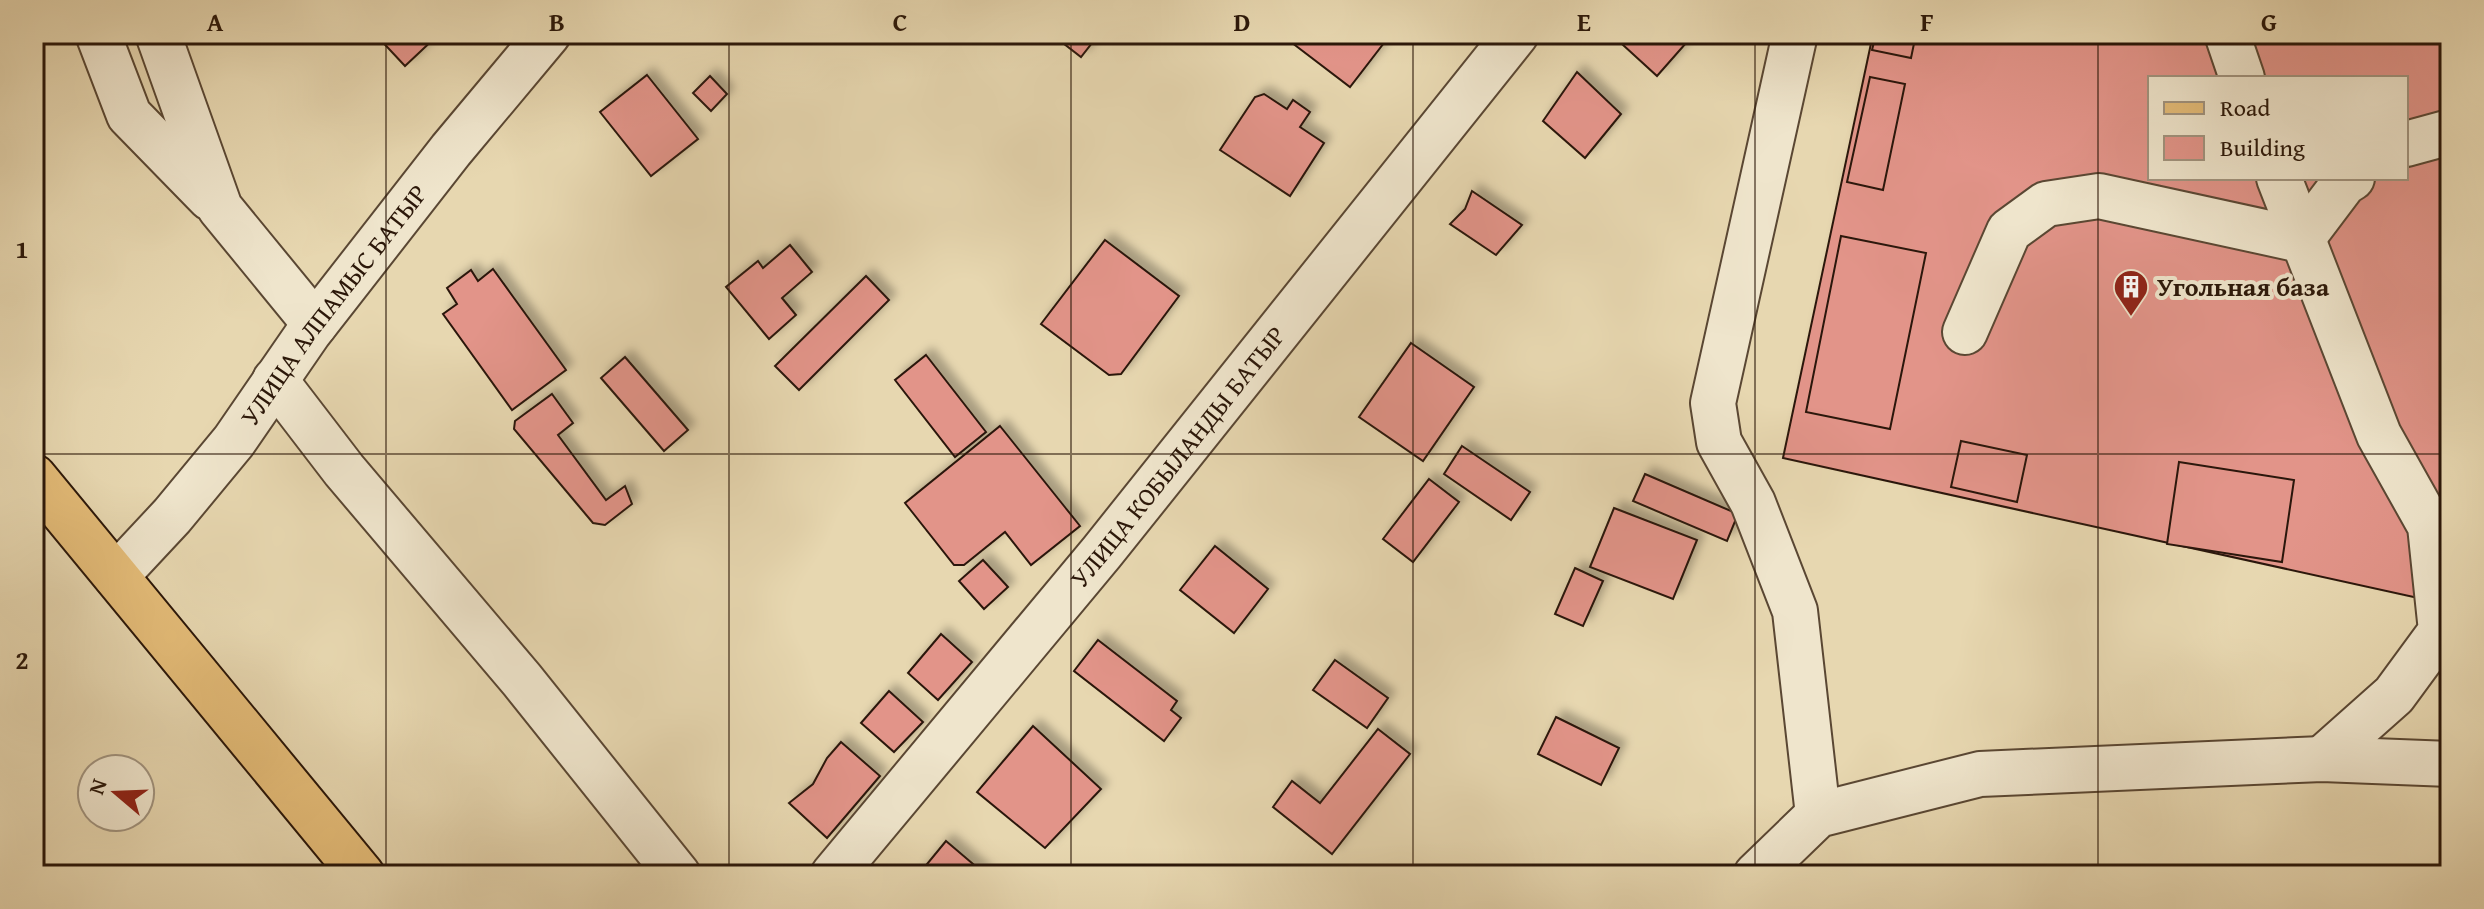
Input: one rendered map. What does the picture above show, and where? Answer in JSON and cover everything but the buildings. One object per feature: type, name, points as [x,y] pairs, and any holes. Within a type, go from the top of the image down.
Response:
[{"type":"main road","points":[[34,477],[362,875]]},
{"type":"street","points":[[98,34],[129,115],[220,208],[315,324]]},
{"type":"street","points":[[158,34],[220,208]]},
{"type":"street","name":"УЛИЦА АЛПАМЫС БАТЫР","points":[[116,576],[172,516],[234,441],[315,324],[451,150],[548,34]]},
{"type":"street","name":"УЛИЦА КОБЫЛАНДЫ БАТЫР","points":[[833,875],[1102,552],[1516,34]]},
{"type":"street","points":[[1795,34],[1713,403],[1719,442],[1753,503],[1795,611],[1818,815]]},
{"type":"street","points":[[2227,34],[2241,76]]},
{"type":"street","points":[[2408,143],[2450,132]]},
{"type":"street","points":[[2280,180],[2379,435],[2430,526],[2441,631],[2394,695],[2322,759]]},
{"type":"street","points":[[2301,240],[2349,180]]},
{"type":"street","points":[[1965,332],[2009,231],[2046,204],[2099,196],[2301,240]]},
{"type":"street","points":[[275,380],[344,470],[522,680],[678,875]]},
{"type":"street","points":[[1756,875],[1818,815],[1980,774],[2322,759],[2450,764]]},
{"type":"place","name":"Угольная база","points":[[2131,318]]}]
